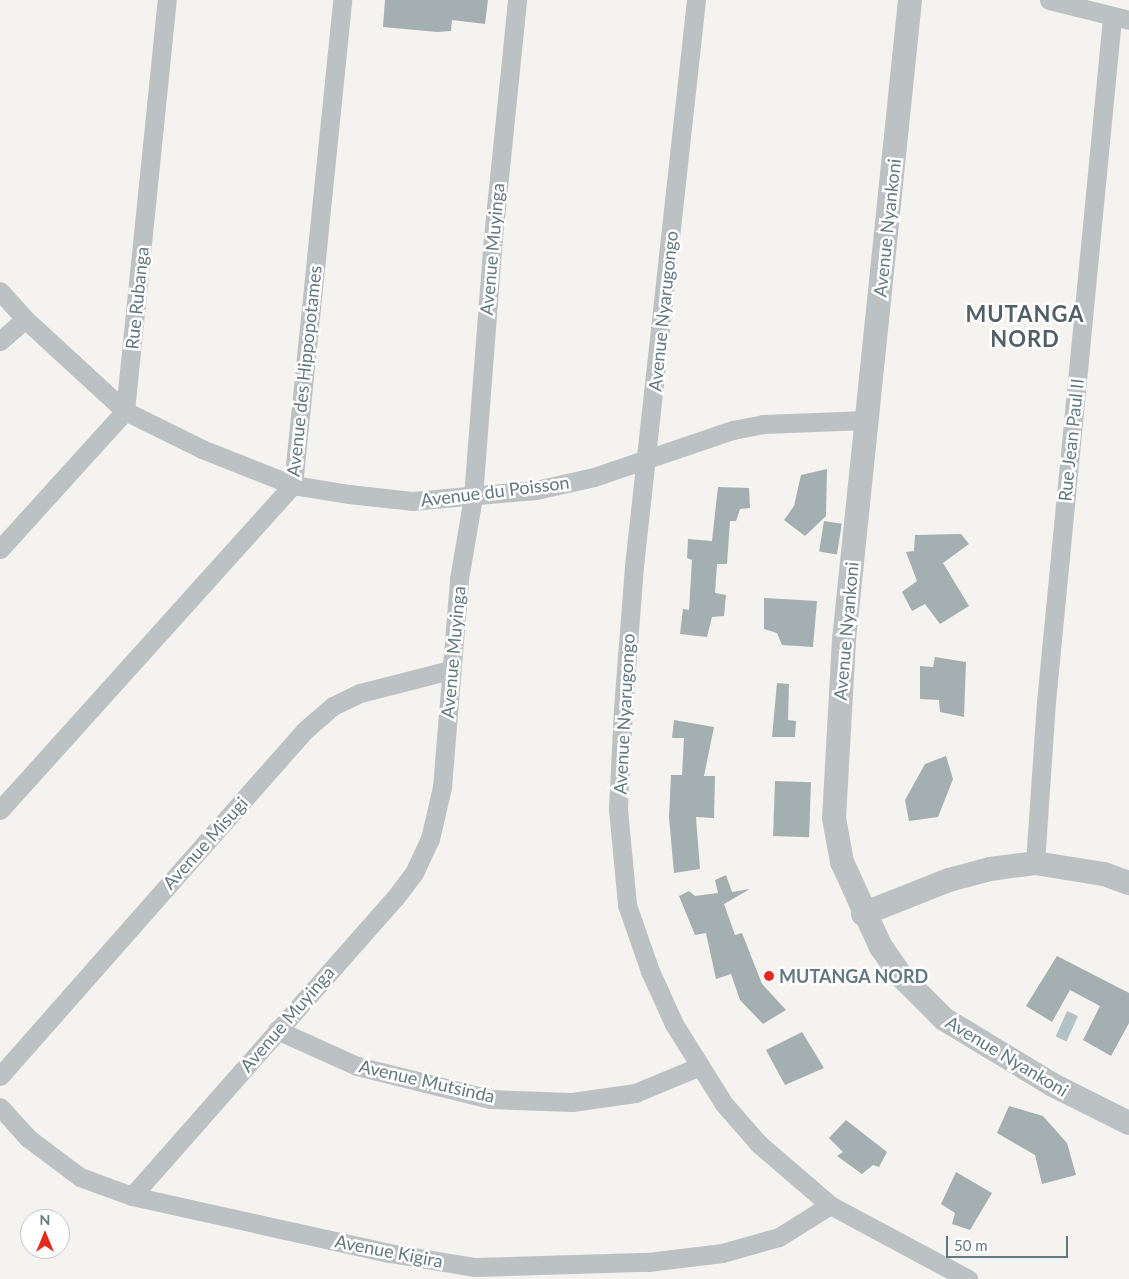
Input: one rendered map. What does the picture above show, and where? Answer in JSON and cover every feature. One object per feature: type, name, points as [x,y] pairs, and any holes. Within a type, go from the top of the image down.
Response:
[{"type":"street","name":"Rue Rubanga","points":[[125,411],[167,0]]},
{"type":"street","name":"Avenue des Hippopotames","points":[[0,810],[293,485],[342,0]]},
{"type":"street","name":"Avenue Muyinga","points":[[132,1196],[414,873],[430,839],[442,787],[450,670],[459,579],[473,496],[492,246],[517,0]]},
{"type":"street","name":"Avenue Nyarugongo","points":[[696,0],[634,566],[623,709],[620,828],[626,905],[650,971],[698,1066],[724,1104],[759,1144],[830,1205],[968,1279]]},
{"type":"street","name":"Avenue Nyankoni","points":[[910,0],[844,640],[834,818],[842,862],[863,914],[902,976],[944,1019],[1053,1085],[1129,1123]]},
{"type":"street","points":[[1049,0],[1120,19]]},
{"type":"street","name":"Rue Jean Paul II","points":[[1035,863],[1047,692],[1120,19]]},
{"type":"street","name":"Avenue du Poisson","points":[[0,291],[25,319],[125,411],[202,449],[293,485],[412,501],[536,490],[647,461],[733,430],[763,424],[866,420]]},
{"type":"street","points":[[0,342],[25,319]]},
{"type":"street","points":[[0,549],[125,411]]},
{"type":"street","name":"Avenue Misugi","points":[[0,1076],[304,731],[333,706],[360,693],[450,670]]},
{"type":"street","points":[[863,914],[949,880],[990,869],[1035,863],[1088,871],[1129,883]]},
{"type":"street","name":"Avenue Mutsinda","points":[[277,1030],[358,1066],[490,1099],[572,1102],[635,1093],[698,1066]]},
{"type":"street","name":"Avenue Kigira","points":[[0,1107],[28,1138],[80,1177],[132,1196],[390,1254],[475,1267],[648,1262],[722,1253],[779,1237],[830,1205]]},
{"type":"shaded area","points":[[1067,1011],[1078,1016],[1067,1041],[1056,1037]]},
{"type":"building","points":[[385,0],[488,0],[485,24],[452,20],[451,31],[437,32],[383,27]]},
{"type":"building","points":[[827,469],[826,516],[805,536],[784,520],[794,506],[801,475]]},
{"type":"building","points":[[718,487],[749,488],[750,508],[740,509],[736,521],[730,521],[727,564],[717,564],[715,593],[726,595],[724,616],[712,617],[707,637],[680,634],[683,609],[689,610],[692,560],[687,558],[688,539],[712,541]]},
{"type":"building","points":[[824,521],[842,524],[837,554],[819,552]]},
{"type":"building","points":[[961,534],[969,544],[943,563],[969,606],[940,624],[925,604],[912,611],[902,592],[917,581],[906,552],[914,551],[915,535]]},
{"type":"building","points":[[764,598],[817,601],[813,647],[782,645],[777,633],[764,629]]},
{"type":"building","points":[[935,657],[966,662],[964,717],[940,712],[939,700],[920,699],[920,666],[933,667]]},
{"type":"building","points":[[777,683],[789,684],[788,720],[796,721],[795,737],[772,737]]},
{"type":"building","points":[[674,720],[714,727],[704,776],[715,776],[714,818],[696,817],[700,869],[674,873],[669,817],[671,775],[682,775],[684,738],[672,738]]},
{"type":"building","points":[[946,756],[953,779],[938,817],[909,821],[905,800],[925,764]]},
{"type":"building","points":[[775,781],[811,782],[809,837],[773,836]]},
{"type":"building","points":[[726,875],[732,892],[750,889],[724,904],[735,935],[742,933],[762,984],[786,1010],[763,1024],[740,1000],[731,974],[716,979],[706,933],[695,935],[679,896],[689,891],[695,896],[718,893],[715,880]]},
{"type":"building","points":[[1057,956],[1129,993],[1129,1023],[1111,1056],[1083,1040],[1100,1006],[1070,990],[1052,1022],[1026,1006]]},
{"type":"building","points":[[802,1032],[824,1068],[785,1085],[766,1050]]},
{"type":"building","points":[[1009,1106],[1043,1116],[1067,1143],[1076,1175],[1042,1184],[1035,1155],[997,1133]]},
{"type":"building","points":[[846,1120],[887,1152],[879,1167],[873,1165],[862,1174],[837,1156],[843,1152],[829,1138]]},
{"type":"building","points":[[956,1172],[992,1193],[970,1230],[952,1224],[955,1213],[941,1204]]},
{"type":"place","name":"MUTANGA NORD","points":[[769,976]]},
{"type":"district","name":"MUTANGA NORD","points":[[1025,326]]}]
